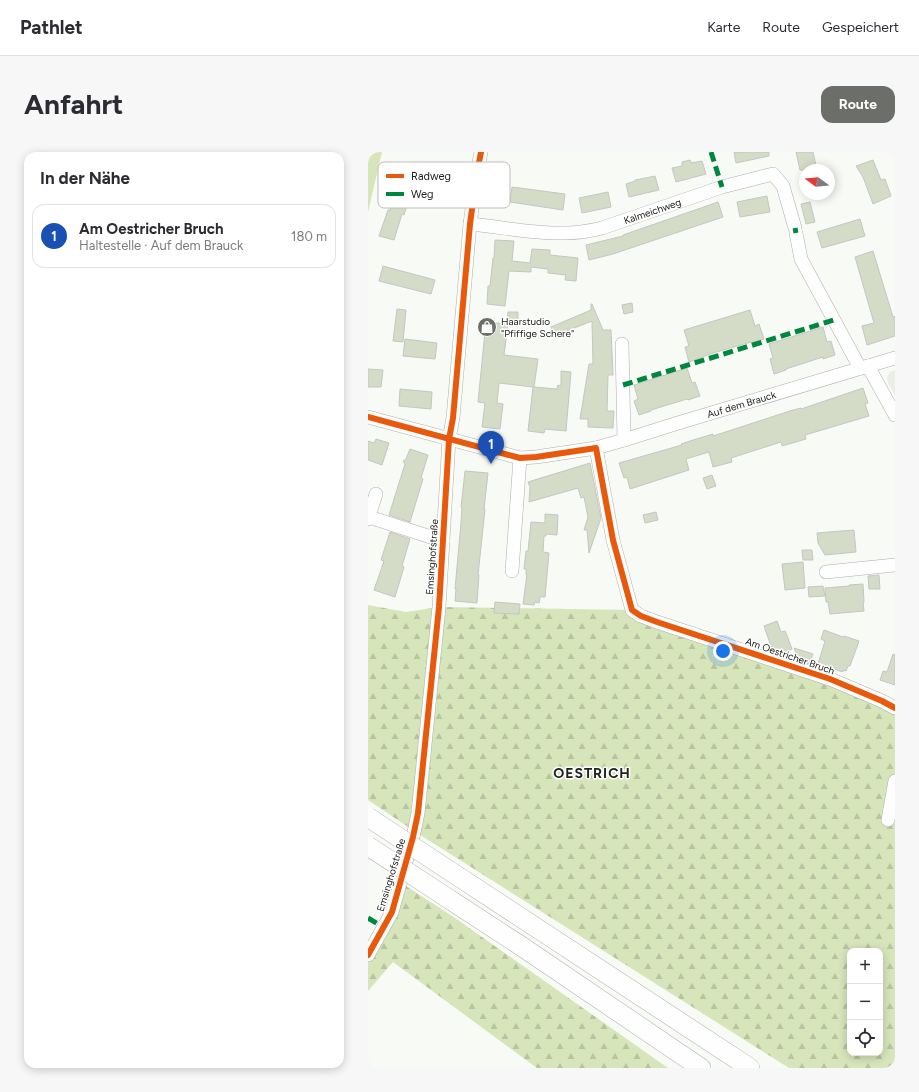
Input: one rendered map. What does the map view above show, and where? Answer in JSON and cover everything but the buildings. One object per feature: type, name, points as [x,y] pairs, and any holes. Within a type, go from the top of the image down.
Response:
[{"type":"highway","points":[[368,817],[750,1068]]},
{"type":"highway","points":[[368,846],[521,946],[701,1068]]},
{"type":"street","name":"Emsinghofstraße","points":[[479,162],[481,152]]},
{"type":"street","name":"Kalmeichweg","points":[[470,224],[543,232],[584,232],[602,228],[722,187],[773,174],[784,186],[796,231],[801,259],[864,367]]},
{"type":"street","name":"Emsinghofstraße","points":[[368,955],[392,912],[413,837],[418,813],[439,607],[449,439],[453,418],[472,208]]},
{"type":"street","points":[[622,344],[624,440]]},
{"type":"street","name":"Auf dem Brauck","points":[[368,418],[520,458],[536,457],[596,448],[895,358]]},
{"type":"street","points":[[864,367],[895,415]]},
{"type":"street","name":"Am Oestricher Bruch","points":[[596,448],[613,540],[632,610],[641,616],[657,622],[830,679],[895,708]]},
{"type":"street","points":[[512,571],[520,458]]},
{"type":"street","name":"Emsinghofstraße","points":[[376,494],[368,518],[443,541]]},
{"type":"street","points":[[826,572],[895,565]]},
{"type":"street","points":[[888,820],[895,780]]},
{"type":"shaded area","points":[[895,370],[895,395],[888,383],[887,377],[890,372]]},
{"type":"green space","points":[[368,152],[382,152],[380,162],[378,162],[378,169],[368,212]]},
{"type":"green space","points":[[368,605],[406,612],[439,607],[632,610],[895,708],[895,781],[888,820],[895,823],[895,1068],[789,1068],[414,831],[368,800]]},
{"type":"green space","points":[[400,882],[455,918],[668,1068],[537,1068],[393,962],[368,991],[368,959]]},
{"type":"marked path","points":[[711,152],[722,187]]},
{"type":"marked path","points":[[795,228],[796,233]]},
{"type":"marked path","points":[[623,385],[834,320]]},
{"type":"marked path","points":[[368,918],[383,927]]},
{"type":"cycle path","points":[[479,162],[481,152]]},
{"type":"cycle path","points":[[368,955],[392,912],[413,837],[418,813],[439,607],[449,439],[453,418],[472,208]]},
{"type":"cycle path","points":[[368,417],[520,458],[596,448],[613,540],[632,610],[641,616],[657,622],[830,679],[895,708]]},
{"type":"place","name":"Haarstudio \"Pfiffige Schere\"","points":[[487,327]]},
{"type":"place","name":"Am Oestricher Bruch","points":[[491,464]]},
{"type":"district","name":"OESTRICH","points":[[592,773]]}]
